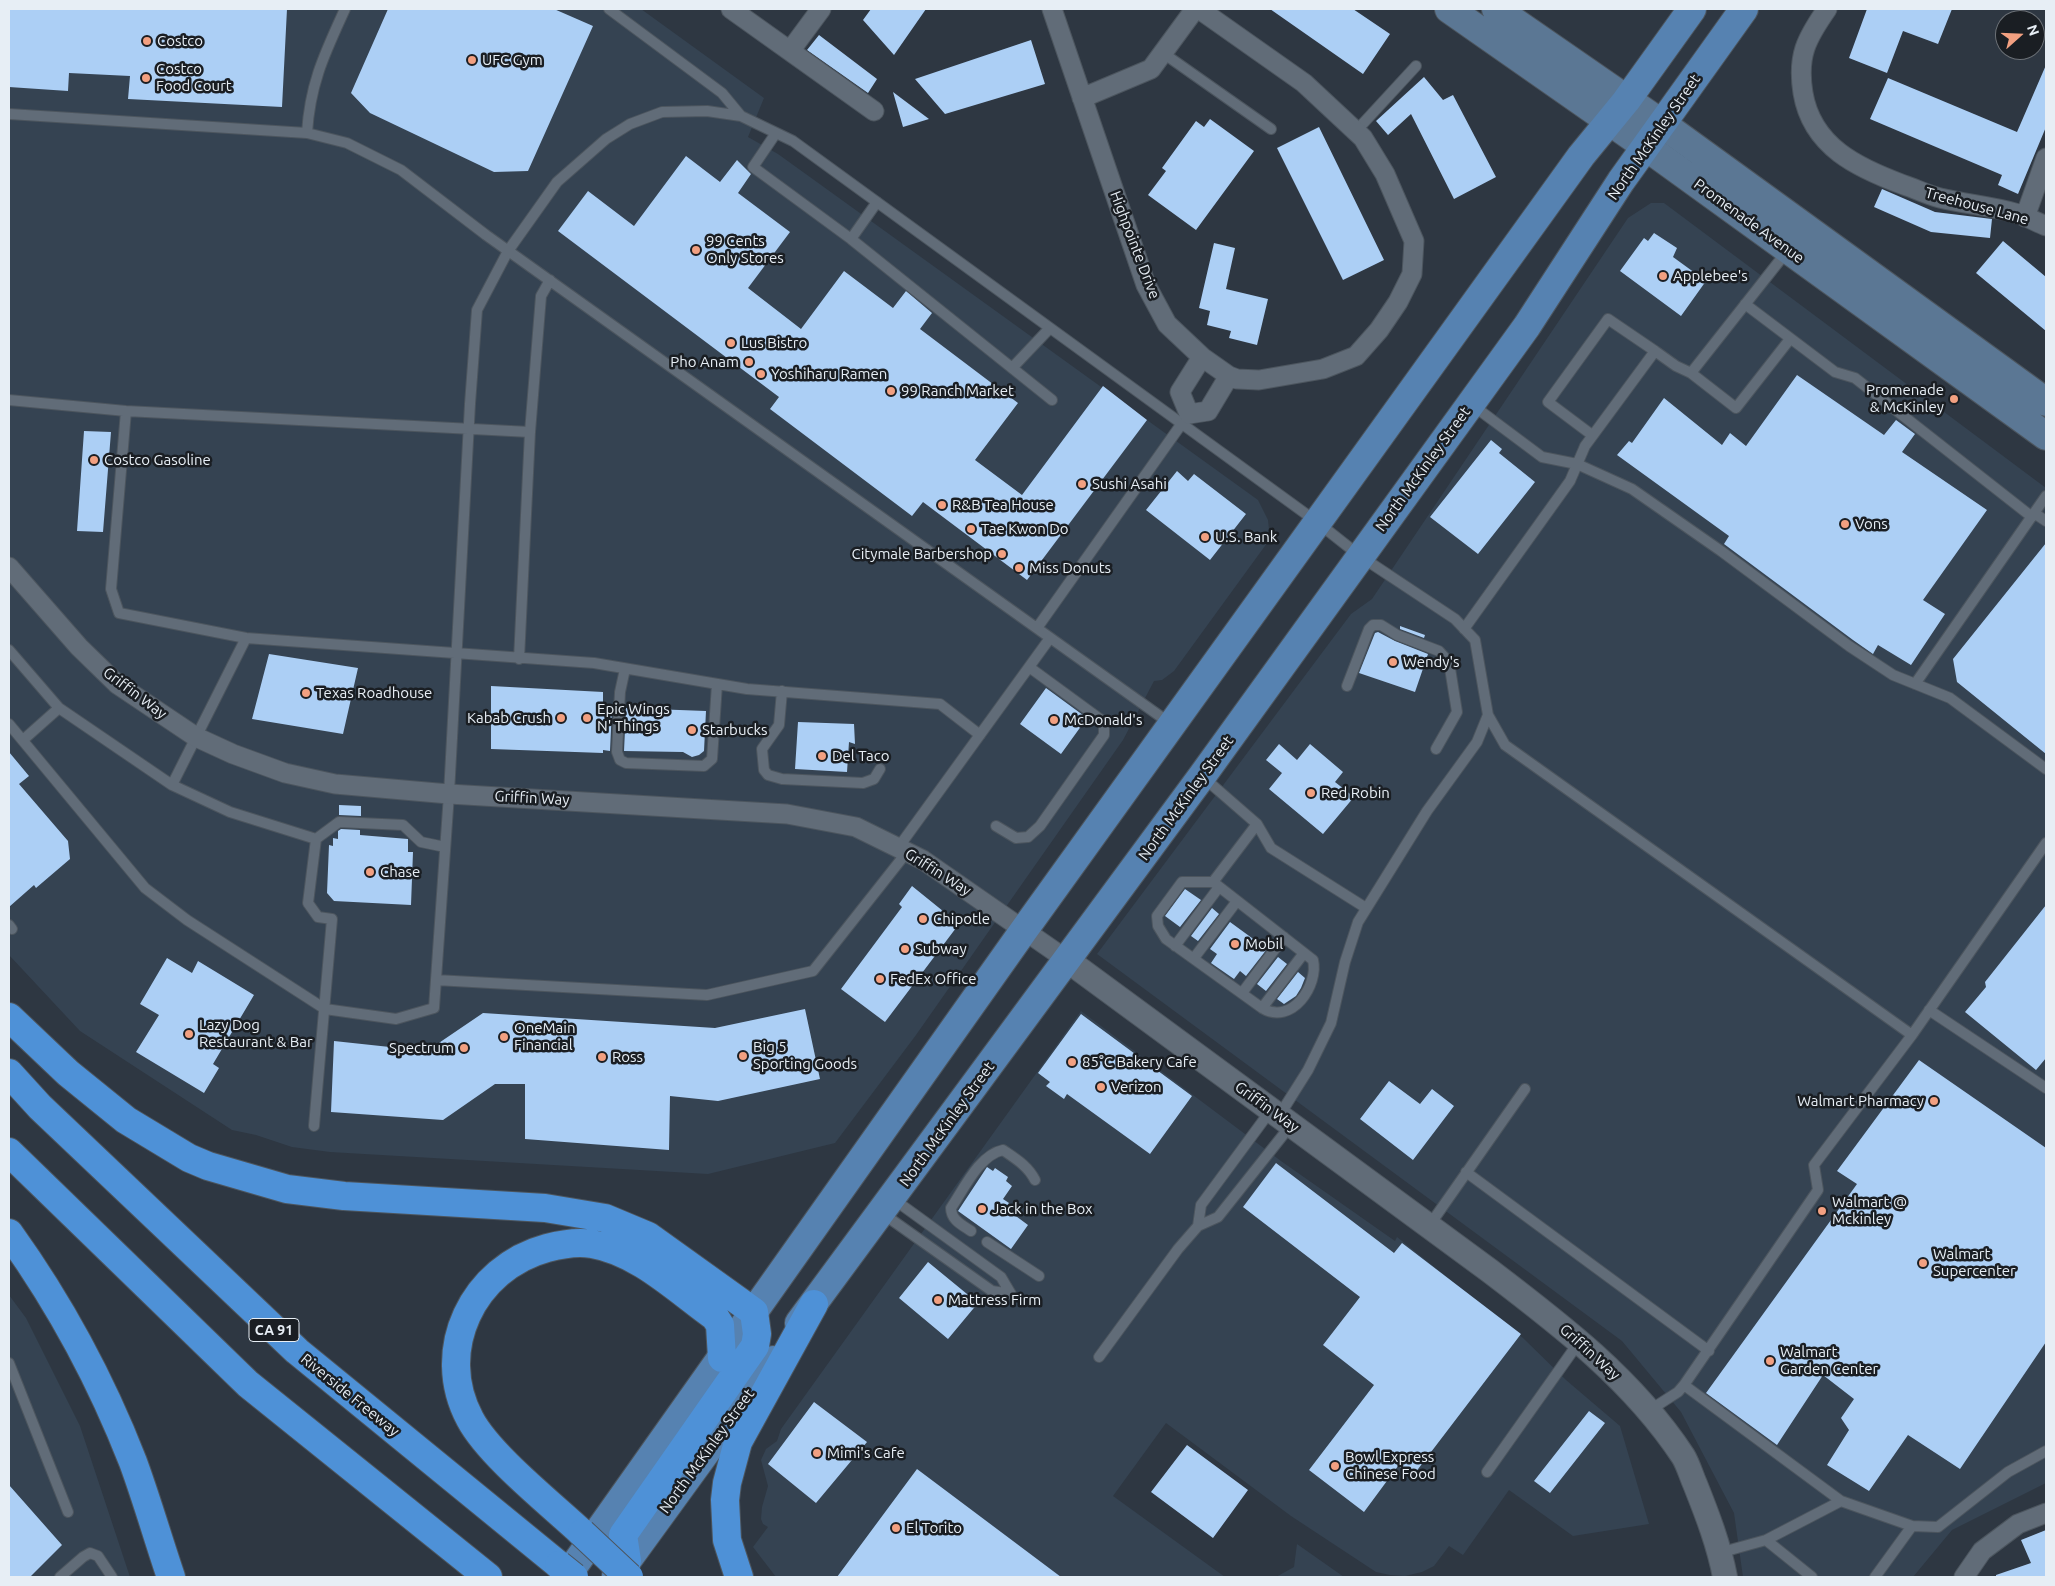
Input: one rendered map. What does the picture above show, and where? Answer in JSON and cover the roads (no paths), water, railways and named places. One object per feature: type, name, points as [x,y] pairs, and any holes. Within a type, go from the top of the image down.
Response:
[{"type":"highway","points":[[9,1017],[68,1073],[126,1120],[188,1158],[287,1189],[344,1196],[545,1208],[605,1218],[648,1236],[754,1312],[758,1334],[756,1346],[623,1535],[624,1572]]},
{"type":"highway","name":"Riverside Freeway","points":[[9,1073],[40,1107],[297,1351],[566,1573]]},
{"type":"highway","points":[[9,1152],[248,1384],[488,1577]]},
{"type":"highway","points":[[9,1233],[54,1298],[93,1370],[133,1463],[171,1577]]},
{"type":"highway","points":[[624,1572],[510,1465],[485,1440],[471,1420],[460,1396],[456,1366],[457,1344],[474,1300],[492,1279],[512,1263],[535,1252],[565,1244],[590,1244],[605,1247],[636,1260],[715,1317],[720,1324],[722,1358]]},
{"type":"highway","points":[[739,1577],[727,1540],[725,1500],[738,1442],[814,1304]]},
{"type":"main road","name":"Promenade Avenue","points":[[1449,9],[1645,146],[2046,436]]},
{"type":"main road","name":"Promenade Avenue","points":[[1496,9],[1626,101],[1661,123],[2046,402]]},
{"type":"main road","points":[[566,1573],[722,1358],[1024,930],[1317,522],[1575,164],[1626,101],[1692,9]]},
{"type":"main road","name":"North McKinley Street","points":[[624,1572],[814,1304],[1202,776],[1527,326],[1645,146],[1744,9]]},
{"type":"street","points":[[731,9],[874,111]]},
{"type":"street","points":[[790,50],[821,9]]},
{"type":"street","name":"Highpointe Drive","points":[[1052,9],[1146,285],[1167,324],[1202,356],[1229,376],[1237,379],[1259,380],[1286,377],[1323,369],[1356,356],[1379,330],[1398,302],[1412,274],[1414,241],[1385,174],[1357,130],[1304,83],[1198,9]]},
{"type":"street","points":[[1082,98],[1151,69],[1195,9]]},
{"type":"street","name":"Treehouse Lane","points":[[1827,9],[1809,34],[1801,59],[1801,79],[1805,105],[1818,131],[1830,146],[1865,171],[1939,198],[2025,217],[2046,226]]},
{"type":"street","points":[[2025,217],[2046,158]]},
{"type":"street","points":[[1202,356],[1180,392],[1185,419],[1208,411],[1229,376]]},
{"type":"street","name":"Griffin Way","points":[[9,567],[79,647],[117,684],[196,737],[232,754],[285,773],[327,782],[449,794],[787,814],[856,827],[923,860],[1067,960],[1429,1226],[1550,1316],[1615,1373],[1650,1410],[1684,1458],[1706,1510],[1726,1577]]},
{"type":"street","points":[[1964,1577],[1982,1551],[2018,1524],[2046,1513]]},
{"type":"lane","points":[[307,133],[308,114],[317,71],[345,9]]},
{"type":"lane","points":[[609,9],[722,93],[741,116]]},
{"type":"lane","points":[[1163,53],[1270,129]]},
{"type":"lane","points":[[1357,130],[1416,66]]},
{"type":"lane","points":[[9,724],[145,888],[188,920],[326,1009],[396,1019],[434,1008],[446,846],[468,429],[477,310],[508,251],[557,182],[606,139],[630,124],[662,112],[707,111],[741,116],[793,141],[1049,329],[1185,419],[1360,556],[1455,619],[1474,640],[1488,715],[1505,745],[1912,1035]]},
{"type":"lane","points":[[9,114],[307,133],[347,143],[401,170],[508,251],[1172,725]]},
{"type":"lane","points":[[776,133],[753,167],[851,239],[1052,400]]},
{"type":"lane","points":[[851,239],[877,202]]},
{"type":"lane","points":[[1691,373],[1788,250]]},
{"type":"lane","points":[[519,658],[530,432],[541,296],[550,280]]},
{"type":"lane","points":[[1745,304],[1834,372],[1855,378],[2033,515],[2046,521]]},
{"type":"lane","points":[[1592,435],[1548,402],[1608,319],[1676,366],[1691,373],[1736,408],[1790,339]]},
{"type":"lane","points":[[1013,367],[1049,329]]},
{"type":"lane","points":[[1464,629],[1570,480],[1592,435],[1655,351]]},
{"type":"lane","points":[[9,400],[126,411],[530,432]]},
{"type":"lane","points":[[1471,404],[1542,457],[1577,464],[1632,489],[1721,551],[1849,646],[1893,675],[1950,698],[2046,769]]},
{"type":"lane","points":[[126,411],[112,589],[119,614],[246,638],[456,655],[594,663],[625,670],[717,684],[940,704],[980,735]]},
{"type":"lane","points":[[1037,628],[1185,419]]},
{"type":"lane","points":[[1916,684],[2046,496]]},
{"type":"lane","points":[[1347,686],[1369,629],[1373,625],[1381,625],[1397,636],[1438,651],[1449,662],[1457,712],[1436,750]]},
{"type":"lane","points":[[172,785],[246,638]]},
{"type":"lane","points":[[436,980],[707,995],[813,971],[903,850],[980,735],[1050,638]]},
{"type":"lane","points":[[9,650],[59,708],[172,785],[230,812],[316,839]]},
{"type":"lane","points":[[996,826],[1016,838],[1028,837],[1040,826],[1104,735],[1104,725],[1100,719],[1030,667]]},
{"type":"lane","points":[[625,670],[620,692],[617,752],[620,760],[626,763],[704,766],[709,763],[712,759],[717,684]]},
{"type":"lane","points":[[782,691],[779,725],[762,749],[764,770],[768,775],[782,779],[863,783],[874,779],[880,769]]},
{"type":"lane","points":[[23,740],[59,708]]},
{"type":"lane","points":[[1099,1357],[1178,1249],[1198,1226],[1218,1217],[1281,1117],[1308,1070],[1331,1023],[1344,962],[1358,922],[1427,811],[1477,742],[1488,715]]},
{"type":"lane","points":[[1202,776],[1257,824],[1271,848],[1366,908]]},
{"type":"lane","points":[[314,1126],[326,1009],[332,919],[318,917],[308,903],[316,839],[338,822],[395,824],[404,825],[421,842],[446,846]]},
{"type":"lane","points":[[1175,946],[1257,824]]},
{"type":"lane","points":[[1650,1410],[1678,1392],[1709,1351],[1818,1190],[1814,1165],[1912,1035],[2046,843]]},
{"type":"lane","points":[[1182,882],[1216,885],[1237,902],[1313,960],[1316,970],[1312,981],[1294,1008],[1287,1013],[1271,1014],[1262,1008],[1175,946],[1158,926],[1157,916],[1182,882]]},
{"type":"lane","points":[[1194,958],[1237,902]]},
{"type":"lane","points":[[1242,993],[1284,937]]},
{"type":"lane","points":[[1262,1008],[1304,953]]},
{"type":"lane","points":[[1929,1010],[2046,1088]]},
{"type":"lane","points":[[1429,1226],[1525,1089]]},
{"type":"lane","points":[[1198,1226],[1201,1205],[1281,1117]]},
{"type":"lane","points":[[971,1231],[957,1222],[951,1214],[951,1208],[981,1164],[994,1152],[1003,1150],[1019,1160],[1030,1171],[1035,1180]]},
{"type":"lane","points":[[1466,1172],[1709,1351]]},
{"type":"lane","points":[[887,1205],[1001,1277],[1011,1294],[992,1291],[887,1205]]},
{"type":"lane","points":[[987,1242],[1039,1276]]},
{"type":"lane","points":[[1487,1472],[1580,1342]]},
{"type":"lane","points":[[9,1363],[68,1512]]},
{"type":"lane","points":[[1684,1385],[1841,1501],[1912,1526],[1938,1527],[2008,1472],[2046,1451]]},
{"type":"lane","points":[[1719,1553],[1766,1540],[1841,1501]]},
{"type":"lane","points":[[1875,1577],[1912,1526]]},
{"type":"lane","points":[[1766,1540],[1812,1577]]},
{"type":"lane","points":[[60,1577],[90,1553],[98,1556],[112,1577]]},
{"type":"place","name":"Costco","points":[[147,41]]},
{"type":"place","name":"UFC Gym","points":[[472,60]]},
{"type":"place","name":"Costco Food Court","points":[[146,78]]},
{"type":"place","name":"99 Cents Only Stores","points":[[696,250]]},
{"type":"place","name":"Applebee's","points":[[1663,276]]},
{"type":"place","name":"Lus Bistro","points":[[731,343]]},
{"type":"place","name":"Pho Anam","points":[[749,362]]},
{"type":"place","name":"Yoshiharu Ramen","points":[[761,374]]},
{"type":"place","name":"99 Ranch Market","points":[[891,391]]},
{"type":"place","name":"Promenade & McKinley","points":[[1954,399]]},
{"type":"place","name":"Costco Gasoline","points":[[94,460]]},
{"type":"place","name":"Sushi Asahi","points":[[1082,484]]},
{"type":"place","name":"R&B Tea House","points":[[942,505]]},
{"type":"place","name":"Vons","points":[[1845,524]]},
{"type":"place","name":"Tae Kwon Do","points":[[971,529]]},
{"type":"place","name":"U.S. Bank","points":[[1205,537]]},
{"type":"place","name":"Citymale Barbershop","points":[[1002,554]]},
{"type":"place","name":"Miss Donuts","points":[[1019,568]]},
{"type":"place","name":"Wendy's","points":[[1393,662]]},
{"type":"place","name":"Texas Roadhouse","points":[[306,693]]},
{"type":"place","name":"Kabab Crush","points":[[561,718]]},
{"type":"place","name":"Epic Wings N' Things","points":[[587,718]]},
{"type":"place","name":"McDonald's","points":[[1054,720]]},
{"type":"place","name":"Starbucks","points":[[692,730]]},
{"type":"place","name":"Del Taco","points":[[822,756]]},
{"type":"place","name":"Red Robin","points":[[1311,793]]},
{"type":"place","name":"Chase","points":[[370,872]]},
{"type":"place","name":"Chipotle","points":[[923,919]]},
{"type":"place","name":"Mobil","points":[[1235,944]]},
{"type":"place","name":"Subway","points":[[905,949]]},
{"type":"place","name":"FedEx Office","points":[[880,979]]},
{"type":"place","name":"Lazy Dog Restaurant & Bar","points":[[189,1034]]},
{"type":"place","name":"OneMain Financial","points":[[504,1037]]},
{"type":"place","name":"Spectrum","points":[[464,1048]]},
{"type":"place","name":"Big 5 Sporting Goods","points":[[743,1056]]},
{"type":"place","name":"Ross","points":[[602,1057]]},
{"type":"place","name":"85°C Bakery Cafe","points":[[1072,1062]]},
{"type":"place","name":"Verizon","points":[[1101,1087]]},
{"type":"place","name":"Walmart Pharmacy","points":[[1934,1101]]},
{"type":"place","name":"Jack in the Box","points":[[982,1209]]},
{"type":"place","name":"Walmart @ Mckinley","points":[[1822,1211]]},
{"type":"place","name":"Walmart Supercenter","points":[[1923,1263]]},
{"type":"place","name":"Mattress Firm","points":[[938,1300]]},
{"type":"place","name":"Walmart Garden Center","points":[[1770,1361]]},
{"type":"place","name":"Mimi's Cafe","points":[[817,1453]]},
{"type":"place","name":"Bowl Express Chinese Food","points":[[1335,1466]]},
{"type":"place","name":"El Torito","points":[[896,1528]]}]
